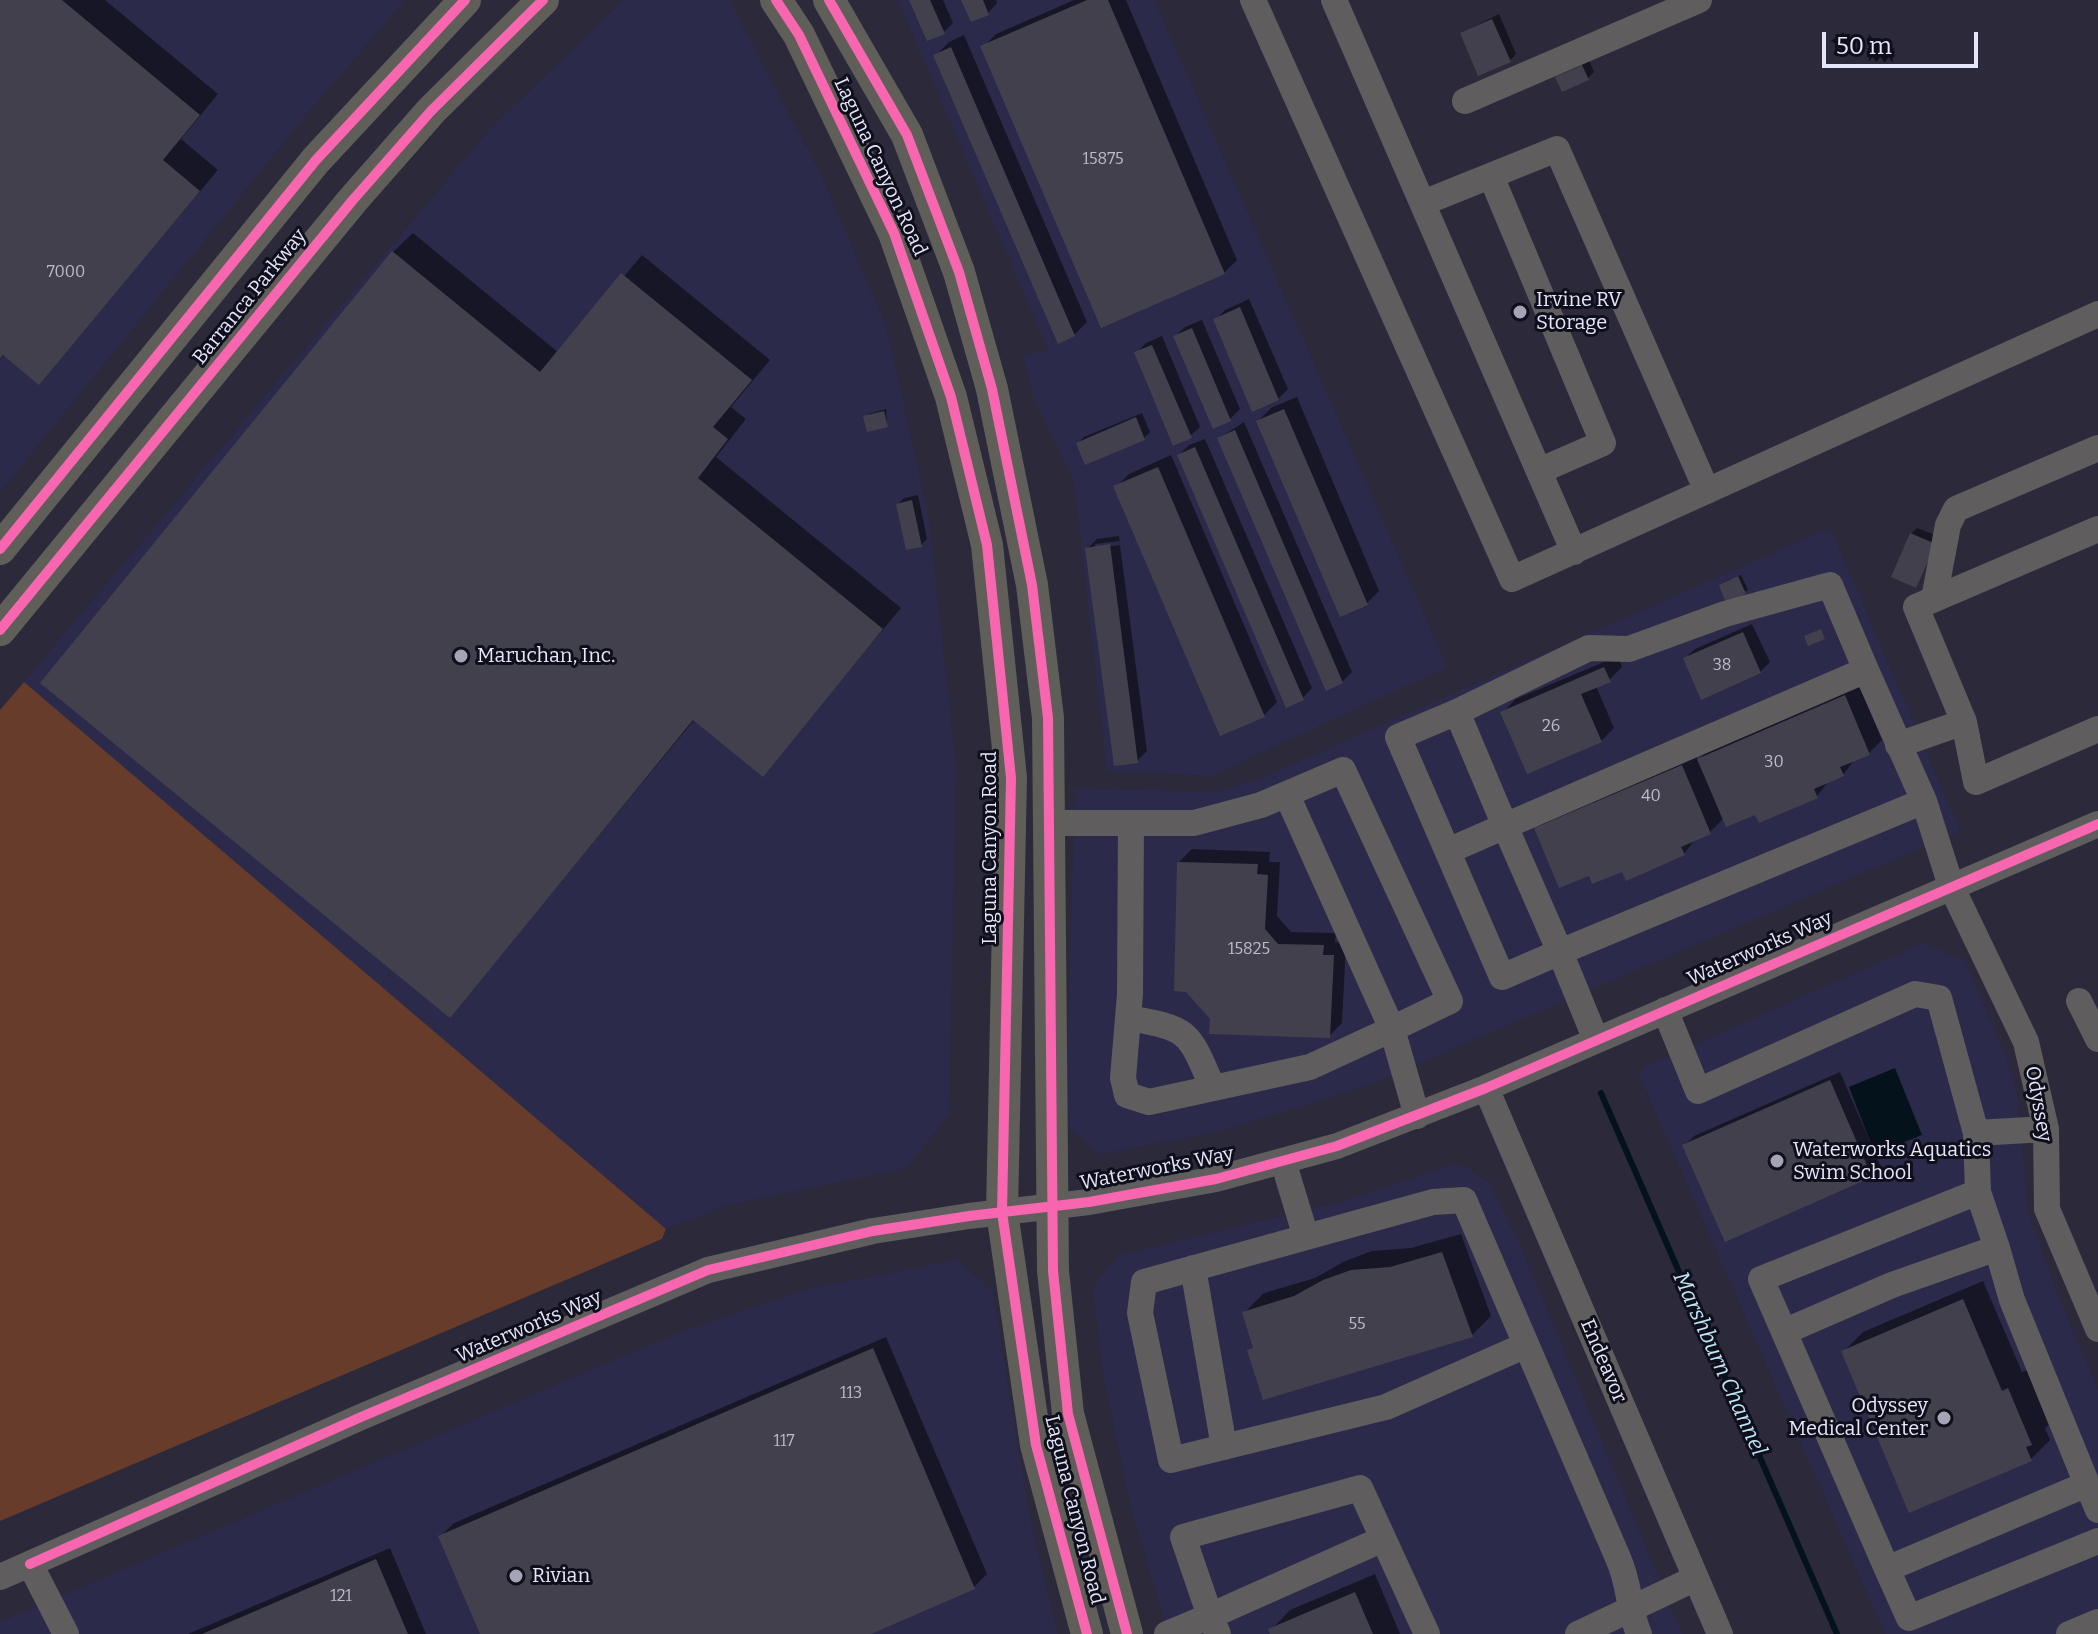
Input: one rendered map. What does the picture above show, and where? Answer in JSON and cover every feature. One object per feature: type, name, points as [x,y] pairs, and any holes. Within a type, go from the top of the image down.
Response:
[{"type":"main road","name":"Barranca Parkway","points":[[0,549],[316,160],[465,0]]},
{"type":"main road","name":"Barranca Parkway","points":[[0,630],[352,201],[431,111],[543,0]]},
{"type":"main road","name":"Laguna Canyon Road","points":[[776,0],[799,35],[894,233],[951,397],[987,545],[1011,778],[1002,1212],[1036,1445],[1087,1634]]},
{"type":"main road","name":"Laguna Canyon Road","points":[[829,0],[907,135],[959,272],[992,389],[1032,585],[1048,718],[1050,1205],[1053,1271],[1068,1414],[1127,1634]]},
{"type":"street","points":[[1253,0],[1512,579],[2098,314]]},
{"type":"street","points":[[1334,0],[1574,552]]},
{"type":"street","points":[[1465,101],[1699,0]]},
{"type":"street","points":[[1423,203],[1557,149],[1707,491]]},
{"type":"street","points":[[1491,176],[1603,443],[1539,471]]},
{"type":"street","points":[[1934,599],[1948,525],[1956,509],[2098,448]]},
{"type":"street","points":[[2098,529],[1916,607],[1964,722],[1976,782],[2098,729]]},
{"type":"street","name":"Odyssey","points":[[1457,712],[1589,648],[1629,649],[1725,614],[1830,585],[1924,801],[1951,886],[2026,1042],[2046,1129],[2047,1209],[2098,1329]]},
{"type":"street","points":[[1448,851],[1866,670]]},
{"type":"street","points":[[1596,1040],[1560,952],[1457,712],[1398,737],[1502,977],[1560,952],[1924,801]]},
{"type":"street","points":[[1898,745],[1964,722]]},
{"type":"street","points":[[1049,823],[1131,823],[1194,823],[1287,795],[1343,770],[1450,1001],[1310,1067],[1149,1102],[1132,1099],[1125,1090],[1123,1078],[1129,1018],[1131,823]]},
{"type":"street","points":[[1287,795],[1392,1029],[1417,1116]]},
{"type":"street","name":"Waterworks Way","points":[[0,1577],[361,1417],[708,1270],[873,1231],[1089,1202],[1216,1179],[1337,1146],[1486,1088],[2098,824]]},
{"type":"street","points":[[1665,1010],[1698,1091],[1915,994],[1939,998],[1976,1133],[1978,1192],[2012,1300],[2098,1510]]},
{"type":"street","points":[[2079,1001],[2098,1039]]},
{"type":"street","points":[[1129,1018],[1175,1027],[1193,1042],[1212,1086]]},
{"type":"street","name":"Endeavor","points":[[1486,1088],[1720,1634]]},
{"type":"street","points":[[1976,1133],[2046,1129]]},
{"type":"street","points":[[1283,1161],[1306,1237]]},
{"type":"street","points":[[1978,1192],[1761,1279],[1909,1618],[2098,1541]]},
{"type":"street","points":[[1526,1345],[1386,1407],[1171,1460],[1140,1313],[1144,1282],[1433,1202],[1464,1200],[1630,1585],[1634,1622]]},
{"type":"street","points":[[1786,1331],[1892,1285],[1997,1248]]},
{"type":"street","points":[[1193,1268],[1224,1447]]},
{"type":"street","points":[[1887,1569],[2087,1484]]},
{"type":"street","points":[[1214,1625],[1183,1537],[1360,1488],[1427,1634]]},
{"type":"street","points":[[1167,1634],[1214,1625],[1383,1539]]},
{"type":"street","points":[[30,1564],[66,1634]]},
{"type":"street","points":[[1578,1634],[1634,1622],[1696,1578]]},
{"type":"street","points":[[2069,1634],[2098,1622]]},
{"type":"shaded area","points":[[0,0],[405,0],[311,109],[0,492]]},
{"type":"shaded area","points":[[624,0],[729,0],[819,171],[886,325],[929,520],[956,767],[949,1115],[906,1168],[725,1206],[666,1229],[24,682],[490,129]]},
{"type":"shaded area","points":[[898,0],[1154,0],[1447,667],[1211,776],[1107,771],[1074,481],[1033,397],[1023,355],[1048,350]]},
{"type":"shaded area","points":[[1830,528],[1960,831],[1366,1086],[1221,1131],[1101,1154],[1065,1125],[1075,788],[1215,792],[1263,777]]},
{"type":"shaded area","points":[[24,682],[666,1229],[662,1239],[0,1521],[0,710]]},
{"type":"shaded area","points":[[1923,943],[1965,961],[2006,1057],[2017,1094],[2028,1212],[2059,1298],[2098,1390],[2098,1634],[1885,1634],[1639,1075],[1646,1066]]},
{"type":"shaded area","points":[[1895,1068],[1922,1135],[1875,1154],[1849,1087]]},
{"type":"shaded area","points":[[1453,1164],[1468,1168],[1489,1182],[1519,1243],[1682,1634],[1169,1634],[1132,1512],[1105,1384],[1092,1287],[1120,1255],[1344,1201]]},
{"type":"shaded area","points":[[957,1260],[993,1291],[1029,1514],[1058,1634],[0,1634],[0,1622],[678,1333],[807,1289]]},
{"type":"building","points":[[0,0],[62,0],[200,115],[163,160],[200,191],[39,385],[3,355],[0,359]]},
{"type":"building","points":[[909,0],[930,0],[945,34],[927,41]]},
{"type":"building","points":[[961,0],[983,0],[989,15],[971,22]]},
{"type":"building","points":[[1087,0],[1108,0],[1225,274],[1101,328],[980,46]]},
{"type":"building","points":[[1492,19],[1511,62],[1478,76],[1460,33]]},
{"type":"building","points":[[951,47],[1075,336],[1058,344],[933,55]]},
{"type":"building","points":[[1582,65],[1589,80],[1562,92],[1555,77]]},
{"type":"building","name":"Maruchan, Inc.","points":[[392,251],[540,372],[621,273],[752,380],[713,427],[728,439],[698,478],[883,629],[763,777],[693,720],[450,1018],[40,683]]},
{"type":"building","points":[[1240,307],[1279,400],[1252,412],[1213,319]]},
{"type":"building","points":[[1192,328],[1231,421],[1213,429],[1173,336]]},
{"type":"building","points":[[1152,345],[1192,438],[1173,446],[1134,352]]},
{"type":"building","points":[[1284,409],[1368,605],[1340,617],[1256,421]]},
{"type":"building","points":[[884,411],[888,427],[867,432],[863,416]]},
{"type":"building","points":[[1136,417],[1145,440],[1085,465],[1076,443]]},
{"type":"building","points":[[1235,430],[1343,683],[1326,691],[1217,438]]},
{"type":"building","points":[[1195,447],[1304,700],[1286,708],[1177,455]]},
{"type":"building","points":[[1158,467],[1265,717],[1220,736],[1113,486]]},
{"type":"building","points":[[912,500],[922,547],[906,550],[896,504]]},
{"type":"building","points":[[1910,533],[1936,544],[1916,588],[1891,577]]},
{"type":"building","points":[[1110,544],[1138,763],[1114,766],[1085,548]]},
{"type":"building","points":[[1738,576],[1746,594],[1726,603],[1719,585]]},
{"type":"building","points":[[1821,629],[1825,639],[1808,646],[1804,636]]},
{"type":"building","points":[[1743,632],[1761,673],[1701,700],[1683,658]]},
{"type":"building","points":[[1604,667],[1611,682],[1581,694],[1602,742],[1527,774],[1500,712]]},
{"type":"building","points":[[1845,695],[1870,755],[1840,767],[1844,776],[1814,789],[1818,798],[1759,823],[1755,815],[1726,827],[1697,759]]},
{"type":"building","points":[[1682,765],[1711,834],[1681,847],[1685,855],[1626,881],[1622,872],[1592,884],[1589,876],[1559,888],[1534,828]]},
{"type":"building","points":[[1177,862],[1258,864],[1257,874],[1268,875],[1265,929],[1278,944],[1324,945],[1323,955],[1334,955],[1330,1038],[1209,1034],[1210,1019],[1186,992],[1174,991]]},
{"type":"building","name":"Waterworks Aquatics Swim School","points":[[1830,1080],[1872,1177],[1725,1242],[1682,1145]]},
{"type":"building","points":[[1442,1252],[1473,1337],[1263,1400],[1247,1350],[1253,1348],[1242,1312],[1294,1296],[1323,1280],[1351,1270],[1390,1267]]},
{"type":"building","name":"Odyssey Medical Center","points":[[1963,1299],[2002,1391],[2008,1388],[2032,1445],[2026,1447],[2032,1461],[1909,1513],[1841,1351]]},
{"type":"building","points":[[873,1348],[975,1589],[871,1634],[480,1634],[438,1536]]},
{"type":"building","points":[[376,1559],[408,1634],[202,1634]]},
{"type":"building","points":[[1355,1592],[1373,1634],[1270,1634],[1268,1629]]},
{"type":"waterway","name":"Marshburn Channel","points":[[1601,1093],[1837,1634]]},
{"type":"cycle path","points":[[0,549],[316,160],[465,0]]},
{"type":"cycle path","points":[[0,630],[352,201],[431,111],[543,0]]},
{"type":"cycle path","points":[[776,0],[799,35],[894,233],[951,397],[987,545],[1011,778],[1002,1212],[1036,1445],[1087,1634]]},
{"type":"cycle path","points":[[829,0],[907,135],[959,272],[992,389],[1032,585],[1048,718],[1053,1271],[1068,1414],[1127,1634]]},
{"type":"cycle path","points":[[30,1564],[361,1417],[708,1270],[873,1231],[1089,1202],[1216,1179],[1337,1146],[1486,1088],[2098,824]]},
{"type":"place","name":"Irvine RV Storage","points":[[1520,312]]},
{"type":"place","name":"Maruchan, Inc.","points":[[461,656]]},
{"type":"place","name":"Waterworks Aquatics Swim School","points":[[1777,1161]]},
{"type":"place","name":"Odyssey Medical Center","points":[[1944,1418]]},
{"type":"place","name":"Rivian","points":[[516,1576]]}]
